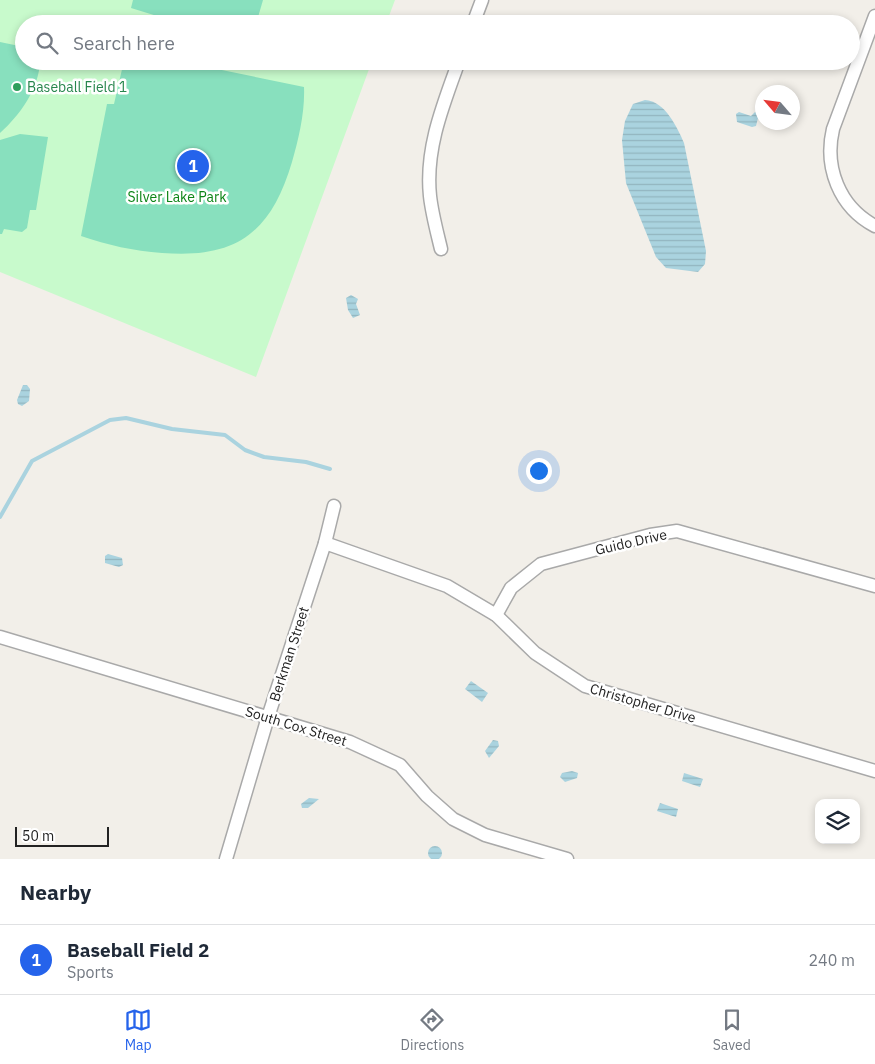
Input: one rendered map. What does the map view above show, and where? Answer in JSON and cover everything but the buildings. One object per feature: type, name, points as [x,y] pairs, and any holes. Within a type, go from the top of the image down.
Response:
[{"type":"street","points":[[476,15],[482,0]]},
{"type":"street","points":[[860,56],[875,16]]},
{"type":"street","points":[[441,249],[430,196],[431,154],[441,113],[456,70]]},
{"type":"street","points":[[855,70],[829,144],[832,173],[839,188],[857,214],[875,226]]},
{"type":"street","name":"Berkman Street","points":[[226,859],[268,718],[325,543],[334,506]]},
{"type":"street","name":"Guido Drive","points":[[496,615],[511,588],[541,564],[650,535],[677,531],[875,586]]},
{"type":"street","name":"Christopher Drive","points":[[325,543],[447,586],[496,615],[535,653],[585,686],[875,771]]},
{"type":"street","name":"South Cox Street","points":[[0,637],[350,742],[400,765],[427,796],[453,819],[485,835],[567,859]]},
{"type":"green space","name":"Silver Lake Park","points":[[0,0],[395,0],[389,15],[15,15],[15,70],[369,70],[256,377],[0,272]]},
{"type":"green space","points":[[133,0],[263,0],[259,15],[154,15],[131,8]]},
{"type":"green space","name":"Baseball Field 1","points":[[0,42],[15,45],[15,70],[39,70],[27,101],[15,118],[0,133]]},
{"type":"green space","points":[[122,70],[222,70],[304,87],[304,106],[292,162],[273,207],[261,224],[247,236],[230,246],[188,254],[131,249],[81,236],[107,104],[114,104]]},
{"type":"green space","points":[[20,134],[48,137],[36,210],[30,210],[27,228],[22,232],[4,229],[2,234],[0,234],[0,140]]},
{"type":"water","points":[[645,100],[652,101],[664,110],[674,123],[684,143],[706,251],[705,264],[698,272],[666,268],[656,257],[626,183],[622,140],[625,121],[633,104]]},
{"type":"water","points":[[739,112],[751,116],[755,112],[755,126],[737,122],[736,114]]},
{"type":"water","points":[[351,295],[358,299],[356,304],[360,315],[353,318],[348,310],[346,298]]},
{"type":"water","points":[[23,385],[27,385],[30,389],[29,401],[22,406],[18,404],[17,400]]},
{"type":"water","points":[[108,554],[122,558],[123,565],[119,567],[105,563],[105,556]]},
{"type":"water","points":[[471,681],[488,693],[482,702],[465,689]]},
{"type":"water","points":[[493,740],[498,741],[499,746],[489,758],[485,751]]},
{"type":"water","points":[[572,771],[578,773],[577,778],[565,782],[560,777],[562,773]]},
{"type":"water","points":[[684,773],[703,779],[700,787],[682,781]]},
{"type":"water","points":[[309,798],[319,799],[308,808],[302,808],[301,804]]},
{"type":"water","points":[[660,803],[678,809],[676,817],[657,811]]},
{"type":"water","points":[[435,846],[441,850],[440,858],[430,858],[428,853],[430,848]]},
{"type":"waterway","points":[[0,517],[32,461],[110,420],[126,418],[172,429],[225,435],[245,450],[264,457],[306,462],[330,469]]},
{"type":"place","name":"Baseball Field 1","points":[[17,87]]},
{"type":"place","name":"Baseball Field 2","points":[[193,166]]}]
